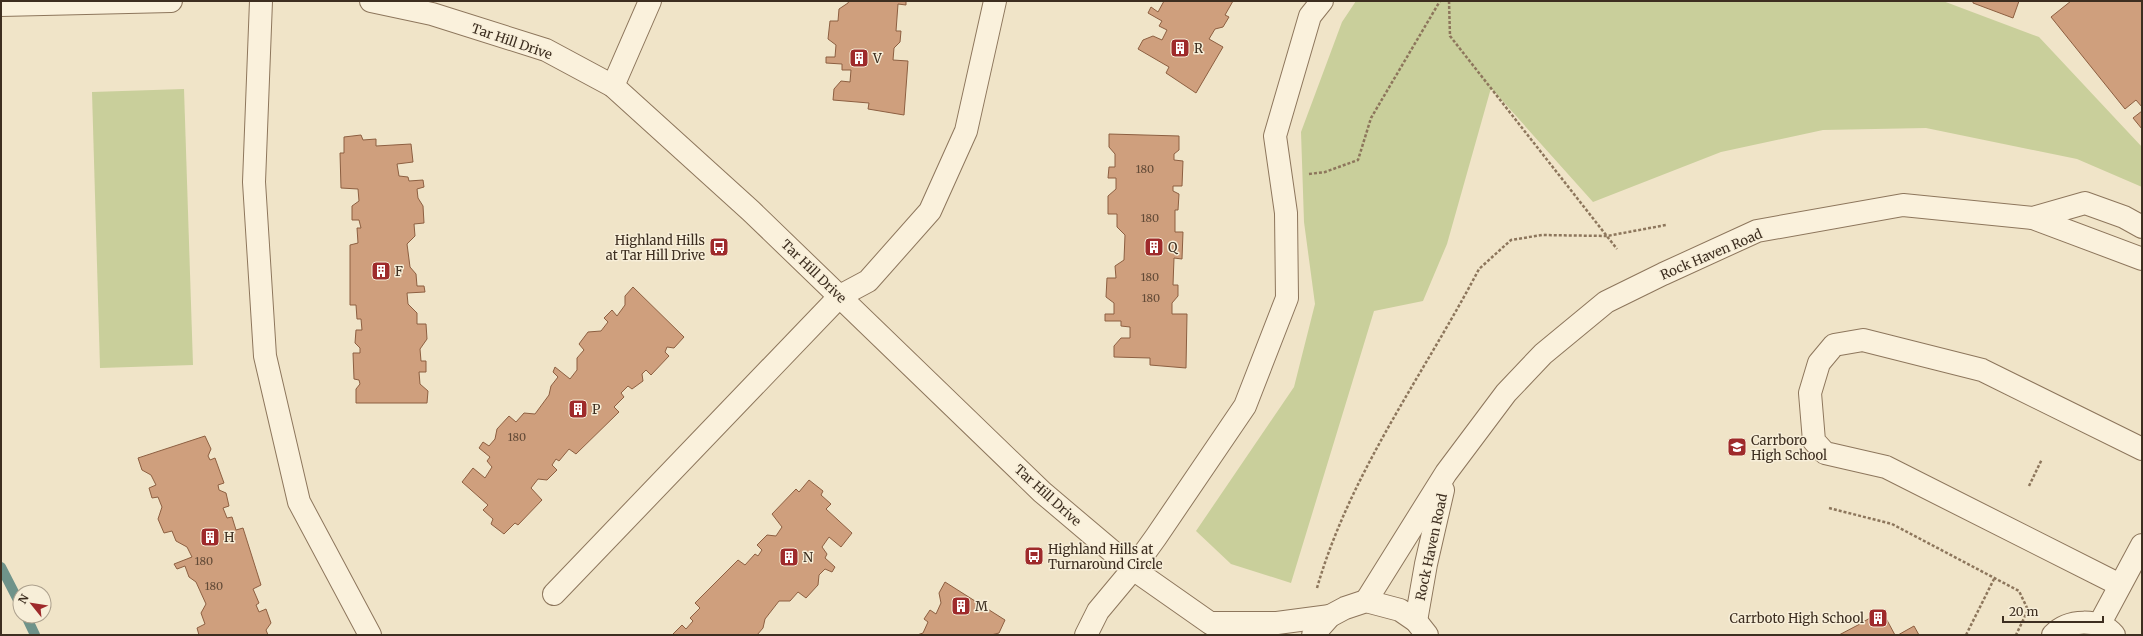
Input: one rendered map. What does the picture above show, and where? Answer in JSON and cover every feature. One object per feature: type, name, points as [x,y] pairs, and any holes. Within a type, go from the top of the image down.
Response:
[{"type":"street","points":[[1,6],[171,1]]},
{"type":"street","points":[[261,1],[254,182],[265,356],[299,502],[370,635]]},
{"type":"street","name":"Tar Hill Drive","points":[[371,1],[432,14],[546,50],[613,86],[745,206],[1042,492],[1133,569],[1210,623],[1231,635]]},
{"type":"street","points":[[613,86],[650,1]]},
{"type":"street","points":[[554,594],[840,296],[868,281],[930,211],[966,131],[996,1]]},
{"type":"street","points":[[1086,635],[1098,611],[1133,569],[1245,406],[1287,298],[1286,213],[1275,136],[1310,16],[1322,1]]},
{"type":"street","points":[[2033,218],[2085,203],[2124,217],[2142,227]]},
{"type":"street","name":"Rock Haven Road","points":[[1422,628],[1400,610],[1366,601],[1446,473],[1506,393],[1543,354],[1606,302],[1757,231],[1903,205],[2033,218],[2142,259]]},
{"type":"street","points":[[2120,586],[1886,467],[1825,453],[1814,441],[1810,393],[1819,363],[1834,345],[1864,340],[1982,370],[2142,449]]},
{"type":"street","name":"Rock Haven Road","points":[[1422,628],[1426,564],[1446,473]]},
{"type":"street","points":[[2053,635],[2070,625],[2084,622],[2106,630],[2120,586],[2142,544]]},
{"type":"street","points":[[1313,635],[1330,616],[1345,608],[1366,601]]},
{"type":"street","points":[[1210,623],[1277,623],[1330,616]]},
{"type":"path","points":[[1281,176],[1325,172],[1358,160],[1371,118],[1440,1]]},
{"type":"path","points":[[1449,1],[1450,36],[1617,249]]},
{"type":"path","points":[[1315,593],[1325,560],[1346,507],[1407,395],[1458,308],[1478,268],[1511,240],[1542,235],[1607,236],[1666,225]]},
{"type":"path","points":[[2029,486],[2042,459]]},
{"type":"path","points":[[1829,508],[1892,524],[2018,591],[2028,610],[2016,635]]},
{"type":"path","points":[[1966,635],[1994,579]]},
{"type":"green space","points":[[1356,1],[1943,1],[2039,37],[2142,147],[2142,187],[2077,159],[1926,128],[1823,130],[1721,152],[1593,202],[1491,88],[1447,244],[1423,301],[1374,311],[1291,583],[1231,564],[1196,531],[1294,387],[1315,304],[1304,222],[1301,132],[1342,22]]},
{"type":"green space","points":[[184,89],[193,365],[100,368],[92,92]]},
{"type":"building","name":"V","points":[[849,1],[906,1],[906,5],[898,4],[896,31],[901,31],[900,42],[894,48],[893,60],[908,61],[904,115],[868,109],[869,103],[833,100],[834,89],[841,81],[850,82],[851,70],[842,70],[842,64],[826,63],[826,57],[835,57],[836,45],[828,39],[830,21],[838,21],[839,9]]},
{"type":"building","name":"R","points":[[1164,1],[1233,1],[1225,15],[1229,17],[1223,27],[1215,29],[1209,39],[1223,47],[1196,93],[1166,73],[1169,67],[1138,49],[1143,40],[1153,36],[1162,40],[1167,30],[1159,26],[1162,21],[1148,13],[1151,7],[1158,12]]},
{"type":"building","points":[[1973,1],[2019,1],[2013,18],[1973,3]]},
{"type":"building","points":[[2071,1],[2142,1],[2142,107],[2136,100],[2125,109],[2051,17]]},
{"type":"building","points":[[2142,111],[2142,129],[2133,118]]},
{"type":"building","name":"Q","points":[[1109,134],[1179,136],[1179,150],[1174,154],[1174,160],[1183,161],[1182,186],[1173,186],[1173,191],[1179,194],[1178,210],[1175,210],[1175,232],[1183,232],[1182,259],[1174,258],[1173,285],[1178,285],[1178,296],[1172,303],[1172,314],[1187,314],[1186,368],[1150,365],[1150,358],[1114,357],[1114,346],[1121,338],[1130,338],[1130,327],[1121,326],[1121,321],[1105,321],[1105,314],[1114,314],[1114,303],[1106,297],[1107,278],[1116,278],[1115,266],[1124,260],[1125,235],[1117,227],[1117,214],[1108,214],[1108,196],[1116,189],[1116,178],[1108,178],[1109,167],[1115,167],[1115,154],[1109,147]]},
{"type":"building","name":"F","points":[[361,135],[363,140],[376,139],[376,146],[411,144],[413,162],[397,164],[399,176],[408,177],[409,181],[423,180],[424,187],[417,189],[418,198],[423,206],[424,223],[414,224],[415,236],[407,244],[410,267],[416,274],[417,286],[424,286],[425,292],[407,293],[408,304],[417,313],[417,324],[426,324],[427,339],[420,349],[421,361],[426,361],[426,372],[419,372],[420,384],[428,391],[427,403],[356,403],[356,389],[360,384],[359,380],[354,379],[353,353],[360,353],[360,348],[355,343],[356,330],[362,330],[361,319],[357,319],[356,305],[350,305],[350,245],[358,243],[357,228],[361,228],[359,220],[352,220],[352,206],[359,201],[358,189],[341,188],[340,153],[344,153],[344,137]]},
{"type":"building","name":"P","points":[[633,287],[684,337],[674,348],[667,347],[665,352],[669,356],[651,375],[646,370],[642,374],[643,381],[632,389],[628,386],[621,393],[624,397],[614,407],[619,412],[576,454],[569,449],[559,461],[556,459],[552,465],[557,470],[547,480],[538,479],[531,488],[542,500],[518,525],[515,523],[504,534],[491,524],[493,519],[483,510],[488,505],[462,482],[473,468],[485,478],[492,467],[487,461],[490,457],[479,448],[483,442],[489,446],[495,439],[497,429],[509,416],[516,422],[524,413],[535,414],[549,395],[551,386],[558,377],[553,372],[555,367],[570,379],[577,370],[577,358],[584,350],[579,344],[588,332],[601,331],[608,322],[604,318],[612,310],[617,316],[625,305],[625,296]]},
{"type":"building","name":"H","points":[[205,436],[211,449],[208,456],[210,460],[215,458],[224,483],[218,485],[219,490],[226,493],[229,506],[223,508],[227,518],[232,517],[236,530],[243,528],[261,585],[253,589],[259,603],[256,605],[259,612],[266,609],[271,623],[266,630],[268,635],[199,635],[197,628],[205,624],[201,613],[206,604],[196,582],[189,577],[185,566],[177,569],[174,564],[192,557],[187,547],[176,541],[172,531],[164,533],[158,519],[162,507],[158,497],[152,498],[149,488],[156,485],[151,475],[142,470],[138,458]]},
{"type":"building","name":"N","points":[[809,480],[823,491],[821,495],[831,504],[826,509],[852,533],[841,547],[829,537],[822,547],[827,554],[825,558],[835,567],[832,572],[825,569],[819,575],[818,585],[806,598],[798,592],[790,601],[779,601],[765,619],[763,628],[757,635],[672,635],[682,625],[686,629],[693,621],[690,618],[700,608],[695,603],[738,560],[745,565],[755,554],[758,556],[762,550],[757,545],[767,535],[776,536],[782,527],[772,514],[796,489],[799,492]]},
{"type":"building","name":"M","points":[[945,582],[1005,620],[999,633],[991,635],[917,635],[923,633],[928,622],[924,619],[930,610],[936,614],[941,603],[939,593]]},
{"type":"building","name":"Carrboto High School","points":[[1882,611],[1895,635],[1839,635],[1858,625]]},
{"type":"building","name":"Carrboto High School","points":[[1914,626],[1919,635],[1898,635]]},
{"type":"waterway","points":[[1,567],[12,588]]},
{"type":"waterway","points":[[30,624],[35,635]]},
{"type":"place","name":"R","points":[[1180,48]]},
{"type":"place","name":"V","points":[[859,58]]},
{"type":"place","name":"Highland Hills at Tar Hill Drive","points":[[719,247]]},
{"type":"place","name":"Q","points":[[1154,247]]},
{"type":"place","name":"F","points":[[381,271]]},
{"type":"place","name":"P","points":[[578,409]]},
{"type":"place","name":"Carrboro High School","points":[[1737,447]]},
{"type":"place","name":"H","points":[[210,537]]},
{"type":"place","name":"Highland Hills at Turnaround Circle","points":[[1034,556]]},
{"type":"place","name":"N","points":[[789,557]]},
{"type":"place","name":"M","points":[[961,606]]},
{"type":"place","name":"Carrboto High School","points":[[1878,618]]}]
